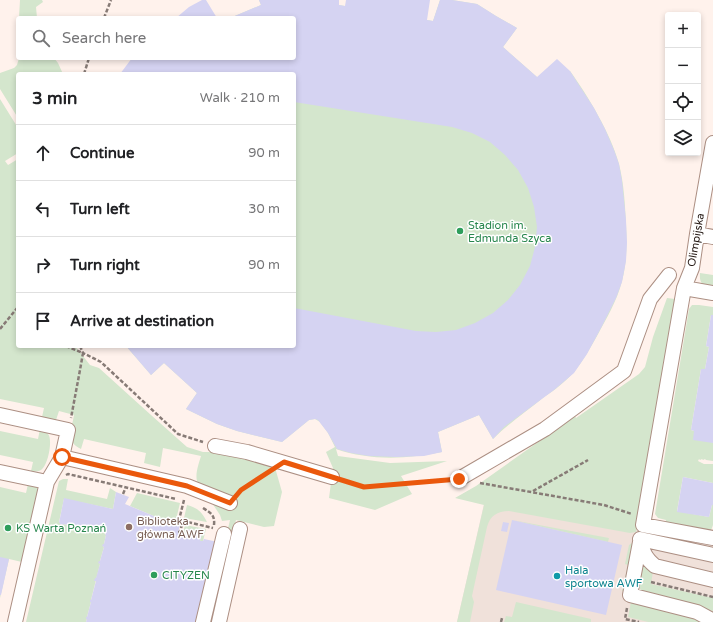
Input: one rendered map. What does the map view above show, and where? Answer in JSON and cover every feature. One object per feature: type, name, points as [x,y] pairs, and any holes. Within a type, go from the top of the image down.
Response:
[{"type":"street","name":"Olimpijska","points":[[712,622],[710,619],[697,612],[630,595],[684,288],[692,268],[713,143]]},
{"type":"street","points":[[697,234],[713,237]]},
{"type":"street","points":[[459,479],[545,429],[624,371],[650,299],[670,275]]},
{"type":"street","points":[[684,288],[713,293]]},
{"type":"street","points":[[0,415],[68,430],[62,457],[47,482],[15,622]]},
{"type":"street","points":[[215,446],[247,452],[332,477]]},
{"type":"street","points":[[62,457],[187,486],[230,503]]},
{"type":"street","points":[[0,472],[47,482]]},
{"type":"street","points":[[642,527],[666,529],[713,538]]},
{"type":"street","points":[[642,527],[713,555]]},
{"type":"street","points":[[642,527],[643,550],[647,560],[655,566],[713,580]]},
{"type":"street","points":[[219,622],[240,529]]},
{"type":"street","points":[[203,622],[224,534]]},
{"type":"path","points":[[105,16],[111,0]]},
{"type":"path","points":[[85,72],[88,60]]},
{"type":"path","points":[[0,329],[16,309]]},
{"type":"path","points":[[71,348],[101,362],[178,434],[215,446]]},
{"type":"path","points":[[68,430],[83,353],[81,348]]},
{"type":"path","points":[[532,492],[588,460]]},
{"type":"path","points":[[230,503],[241,490],[284,462]]},
{"type":"path","points":[[61,476],[68,474],[176,499]]},
{"type":"path","points":[[332,477],[364,487],[459,479],[604,505],[642,527]]},
{"type":"path","points":[[123,494],[126,487]]},
{"type":"path","points":[[184,500],[180,520],[225,531],[224,534]]},
{"type":"path","points":[[213,515],[215,521]]},
{"type":"path","points":[[178,532],[180,532],[183,521]]},
{"type":"path","points":[[651,582],[713,597]]},
{"type":"path","points":[[501,622],[502,618]]},
{"type":"path","points":[[625,619],[638,622]]},
{"type":"shaded area","points":[[484,504],[713,543],[713,622],[457,622]]},
{"type":"green space","points":[[20,0],[42,0],[43,2],[36,7],[37,16],[19,16]]},
{"type":"green space","name":"Stadion im. Edmunda Szyca","points":[[259,0],[339,5],[433,21],[440,0],[452,0],[477,4],[517,28],[503,47],[537,77],[570,71],[605,128],[619,164],[624,194],[626,231],[624,274],[611,310],[597,336],[574,372],[564,382],[512,422],[493,439],[479,415],[438,432],[442,452],[389,458],[362,456],[336,449],[338,456],[390,463],[447,461],[401,476],[412,494],[375,510],[329,498],[333,468],[326,452],[335,447],[328,433],[320,422],[315,419],[309,420],[282,442],[237,431],[217,424],[186,409],[197,393],[164,363],[151,375],[128,348],[296,348],[296,72],[142,72],[272,60],[296,60],[296,16],[235,16],[261,5]]},
{"type":"green space","points":[[18,60],[56,60],[62,72],[16,72],[16,115],[0,89],[0,73],[14,68]]},
{"type":"green space","points":[[0,99],[16,125],[16,154],[5,161],[8,165],[16,160],[16,348],[77,348],[90,365],[99,368],[187,447],[203,452],[218,452],[274,464],[282,492],[274,526],[264,527],[236,520],[212,622],[206,622],[230,520],[222,521],[212,503],[230,503],[231,495],[211,491],[199,484],[196,475],[201,456],[163,448],[160,467],[144,463],[146,453],[84,439],[81,449],[73,443],[71,439],[74,415],[59,411],[56,420],[42,417],[44,408],[0,399]]},
{"type":"green space","points":[[700,273],[713,275],[713,287],[702,284],[700,280]]},
{"type":"green space","points":[[667,298],[675,299],[636,532],[630,533],[509,511],[498,513],[492,517],[487,527],[472,596],[474,602],[470,622],[457,622],[484,505],[455,498],[476,486],[575,416],[576,418],[639,374],[645,367],[653,337]]},
{"type":"green space","points":[[692,305],[713,307],[713,315],[711,315],[706,346],[709,347],[705,369],[701,369],[691,430],[713,443],[713,461],[699,459],[698,461],[704,464],[713,464],[713,483],[683,477],[677,511],[709,517],[713,505],[713,525],[710,533],[665,525],[666,520],[658,518],[655,514],[689,309]]},
{"type":"green space","points":[[40,429],[47,433],[50,441],[47,461],[40,470],[36,472],[31,471],[33,462],[0,455],[0,431],[38,439]]},
{"type":"green space","points":[[68,479],[66,490],[107,499],[110,488],[116,492],[113,509],[64,499],[59,522],[60,524],[105,533],[106,535],[90,600],[91,602],[86,617],[87,619],[86,622],[26,622],[59,481]]},
{"type":"green space","points":[[28,484],[37,486],[39,490],[10,622],[8,622],[22,562],[9,559],[0,598],[0,487],[26,493]]},
{"type":"green space","points":[[137,493],[180,503],[175,524],[130,506]]},
{"type":"green space","points":[[187,505],[199,511],[207,522],[184,518]]},
{"type":"green space","points":[[512,520],[609,538],[608,542]]},
{"type":"green space","points":[[185,525],[206,529],[203,541],[200,541],[202,533],[187,529],[185,537],[182,536]]},
{"type":"green space","points":[[632,543],[627,589],[622,591],[628,565],[625,564],[629,545]]},
{"type":"green space","points":[[640,563],[653,571],[651,584],[713,598],[713,611],[653,597],[643,593],[637,584]]},
{"type":"green space","points":[[516,602],[591,619],[591,622],[504,622],[506,616],[512,617]]},
{"type":"green space","points":[[631,602],[692,615],[703,622],[648,622],[628,617]]},
{"type":"building","points":[[202,0],[206,0],[216,16],[178,16],[189,7]]},
{"type":"building","name":"Stadion im. Edmunda Szyca","points":[[259,0],[339,0],[339,5],[345,6],[346,0],[430,0],[427,20],[433,21],[440,0],[452,0],[477,4],[517,28],[503,47],[537,77],[557,59],[570,71],[594,108],[614,150],[619,164],[622,181],[627,243],[626,261],[622,282],[602,326],[587,354],[574,373],[554,390],[504,427],[493,439],[479,415],[438,432],[442,452],[424,456],[369,456],[337,449],[328,433],[318,420],[315,419],[309,420],[282,442],[237,431],[217,424],[186,409],[197,393],[164,363],[151,375],[128,348],[296,348],[296,308],[416,331],[436,332],[456,330],[475,323],[493,313],[508,300],[520,285],[530,266],[535,247],[537,227],[534,207],[528,188],[518,170],[505,155],[490,142],[472,133],[452,127],[296,102],[296,72],[122,72],[130,60],[296,60],[296,16],[235,16],[261,5]]},
{"type":"building","points":[[711,315],[713,315],[713,443],[693,440],[694,431],[691,430],[701,369],[705,369],[709,347],[706,346]]},
{"type":"building","points":[[683,477],[713,483],[713,505],[709,517],[677,512]]},
{"type":"building","name":"CITYZEN","points":[[116,492],[129,497],[125,504],[168,522],[180,525],[178,533],[183,534],[182,536],[185,537],[187,529],[202,533],[200,541],[203,541],[204,539],[218,542],[201,622],[86,622],[86,617],[91,602],[90,600],[96,581],[94,581],[100,564],[98,563],[104,547],[102,546],[104,544],[106,533],[60,524],[64,498],[113,509]]},
{"type":"building","name":"Hala sportowa AWF","points":[[512,520],[622,545],[606,615],[496,590]]},
{"type":"building","points":[[503,522],[509,523],[507,532],[501,531]]},
{"type":"building","points":[[0,557],[9,559],[1,595],[0,595]]},
{"type":"place","name":"Stadion im. Edmunda Szyca","points":[[460,231]]},
{"type":"place","name":"Biblioteka główna AWF","points":[[129,527]]},
{"type":"place","name":"KS Warta Poznań","points":[[8,528]]},
{"type":"place","name":"CITYZEN","points":[[154,575]]},
{"type":"place","name":"Hala sportowa AWF","points":[[557,576]]},
{"type":"route","points":[[62,457],[187,486],[230,503],[241,490],[284,462],[364,487],[459,479]]}]
